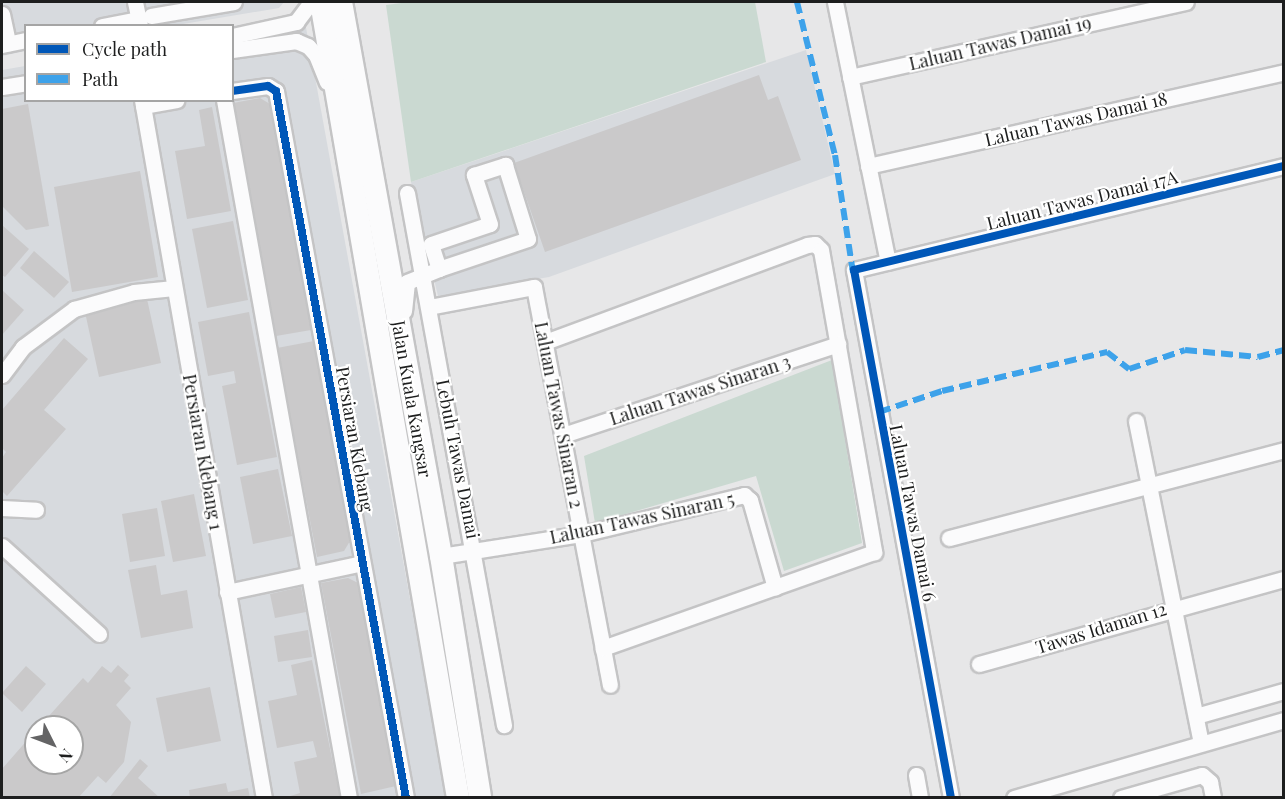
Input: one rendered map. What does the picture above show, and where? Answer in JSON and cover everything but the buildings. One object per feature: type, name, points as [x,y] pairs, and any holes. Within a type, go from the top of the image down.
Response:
[{"type":"highway","name":"Jalan Kuala Kangsar","points":[[321,2],[458,798]]},
{"type":"highway","name":"Jalan Kuala Kangsar","points":[[342,2],[376,203],[441,556],[480,798]]},
{"type":"street","points":[[135,2],[146,17]]},
{"type":"street","points":[[112,24],[146,17],[173,7],[234,2]]},
{"type":"street","points":[[234,36],[296,22],[310,8],[311,2]]},
{"type":"street","points":[[835,2],[888,262]]},
{"type":"street","name":"Laluan Tawas Damai 19","points":[[850,77],[1186,2]]},
{"type":"street","points":[[2,14],[5,44],[24,40]]},
{"type":"street","points":[[234,50],[277,42],[308,46],[326,75],[334,113],[344,129]]},
{"type":"street","name":"Laluan Tawas Damai 18","points":[[868,166],[1284,72]]},
{"type":"street","points":[[2,87],[24,83]]},
{"type":"street","name":"Persiaran Klebang","points":[[234,91],[274,87],[406,798]]},
{"type":"street","points":[[224,102],[349,798]]},
{"type":"street","name":"Persiaran Klebang 1","points":[[142,103],[264,798]]},
{"type":"street","points":[[402,344],[407,326],[404,294],[407,282],[418,275],[439,269],[528,239],[505,165],[474,175],[498,249]]},
{"type":"street","name":"Laluan Tawas Damai 17A","points":[[888,262],[1284,166]]},
{"type":"street","name":"Lebuh Tawas Damai","points":[[407,193],[418,275],[429,307],[475,549],[504,725]]},
{"type":"street","points":[[376,203],[384,210],[394,260],[418,275]]},
{"type":"street","points":[[439,269],[431,243],[490,224]]},
{"type":"street","points":[[545,342],[816,244],[821,250],[874,552],[603,648]]},
{"type":"street","name":"Laluan Tawas Damai 6","points":[[888,262],[856,269],[853,273],[951,798]]},
{"type":"street","name":"Laluan Tawas Sinaran 2","points":[[429,307],[534,287],[610,685]]},
{"type":"street","points":[[2,375],[23,347],[74,309],[134,292],[174,288]]},
{"type":"street","name":"Laluan Tawas Sinaran 3","points":[[563,435],[837,344]]},
{"type":"street","name":"Tawas Idaman 12","points":[[979,664],[1174,609],[1136,421]]},
{"type":"street","points":[[949,538],[1284,450]]},
{"type":"street","name":"Laluan Tawas Sinaran 5","points":[[441,556],[582,534],[744,495],[750,500],[775,588]]},
{"type":"street","points":[[2,508],[36,510]]},
{"type":"street","points":[[2,546],[99,634]]},
{"type":"street","points":[[227,592],[362,563]]},
{"type":"street","points":[[1201,744],[1174,609],[1284,579]]},
{"type":"street","points":[[1196,716],[1284,691]]},
{"type":"street","points":[[1014,798],[1284,720]]},
{"type":"street","points":[[916,776],[920,798]]},
{"type":"street","points":[[1121,798],[1205,776],[1213,798]]},
{"type":"shaded area","points":[[2,2],[284,2],[279,8],[183,24],[24,24],[24,51],[2,56]]},
{"type":"shaded area","points":[[409,2],[755,2],[766,62],[411,182],[386,5]]},
{"type":"shaded area","points":[[305,22],[446,797],[2,797],[2,70],[24,66],[24,102],[234,102],[234,33]]},
{"type":"shaded area","points":[[806,50],[835,174],[549,277],[438,296],[411,182]]},
{"type":"shaded area","points":[[832,360],[862,543],[784,571],[756,476],[595,523],[584,456]]},
{"type":"marked path","points":[[797,2],[835,155],[853,273]]},
{"type":"marked path","points":[[879,412],[942,391],[1107,352],[1129,369],[1185,350],[1258,357],[1284,350]]},
{"type":"cycle path","points":[[234,91],[268,86],[276,91],[406,798]]},
{"type":"cycle path","points":[[951,798],[854,270],[1284,166]]}]
